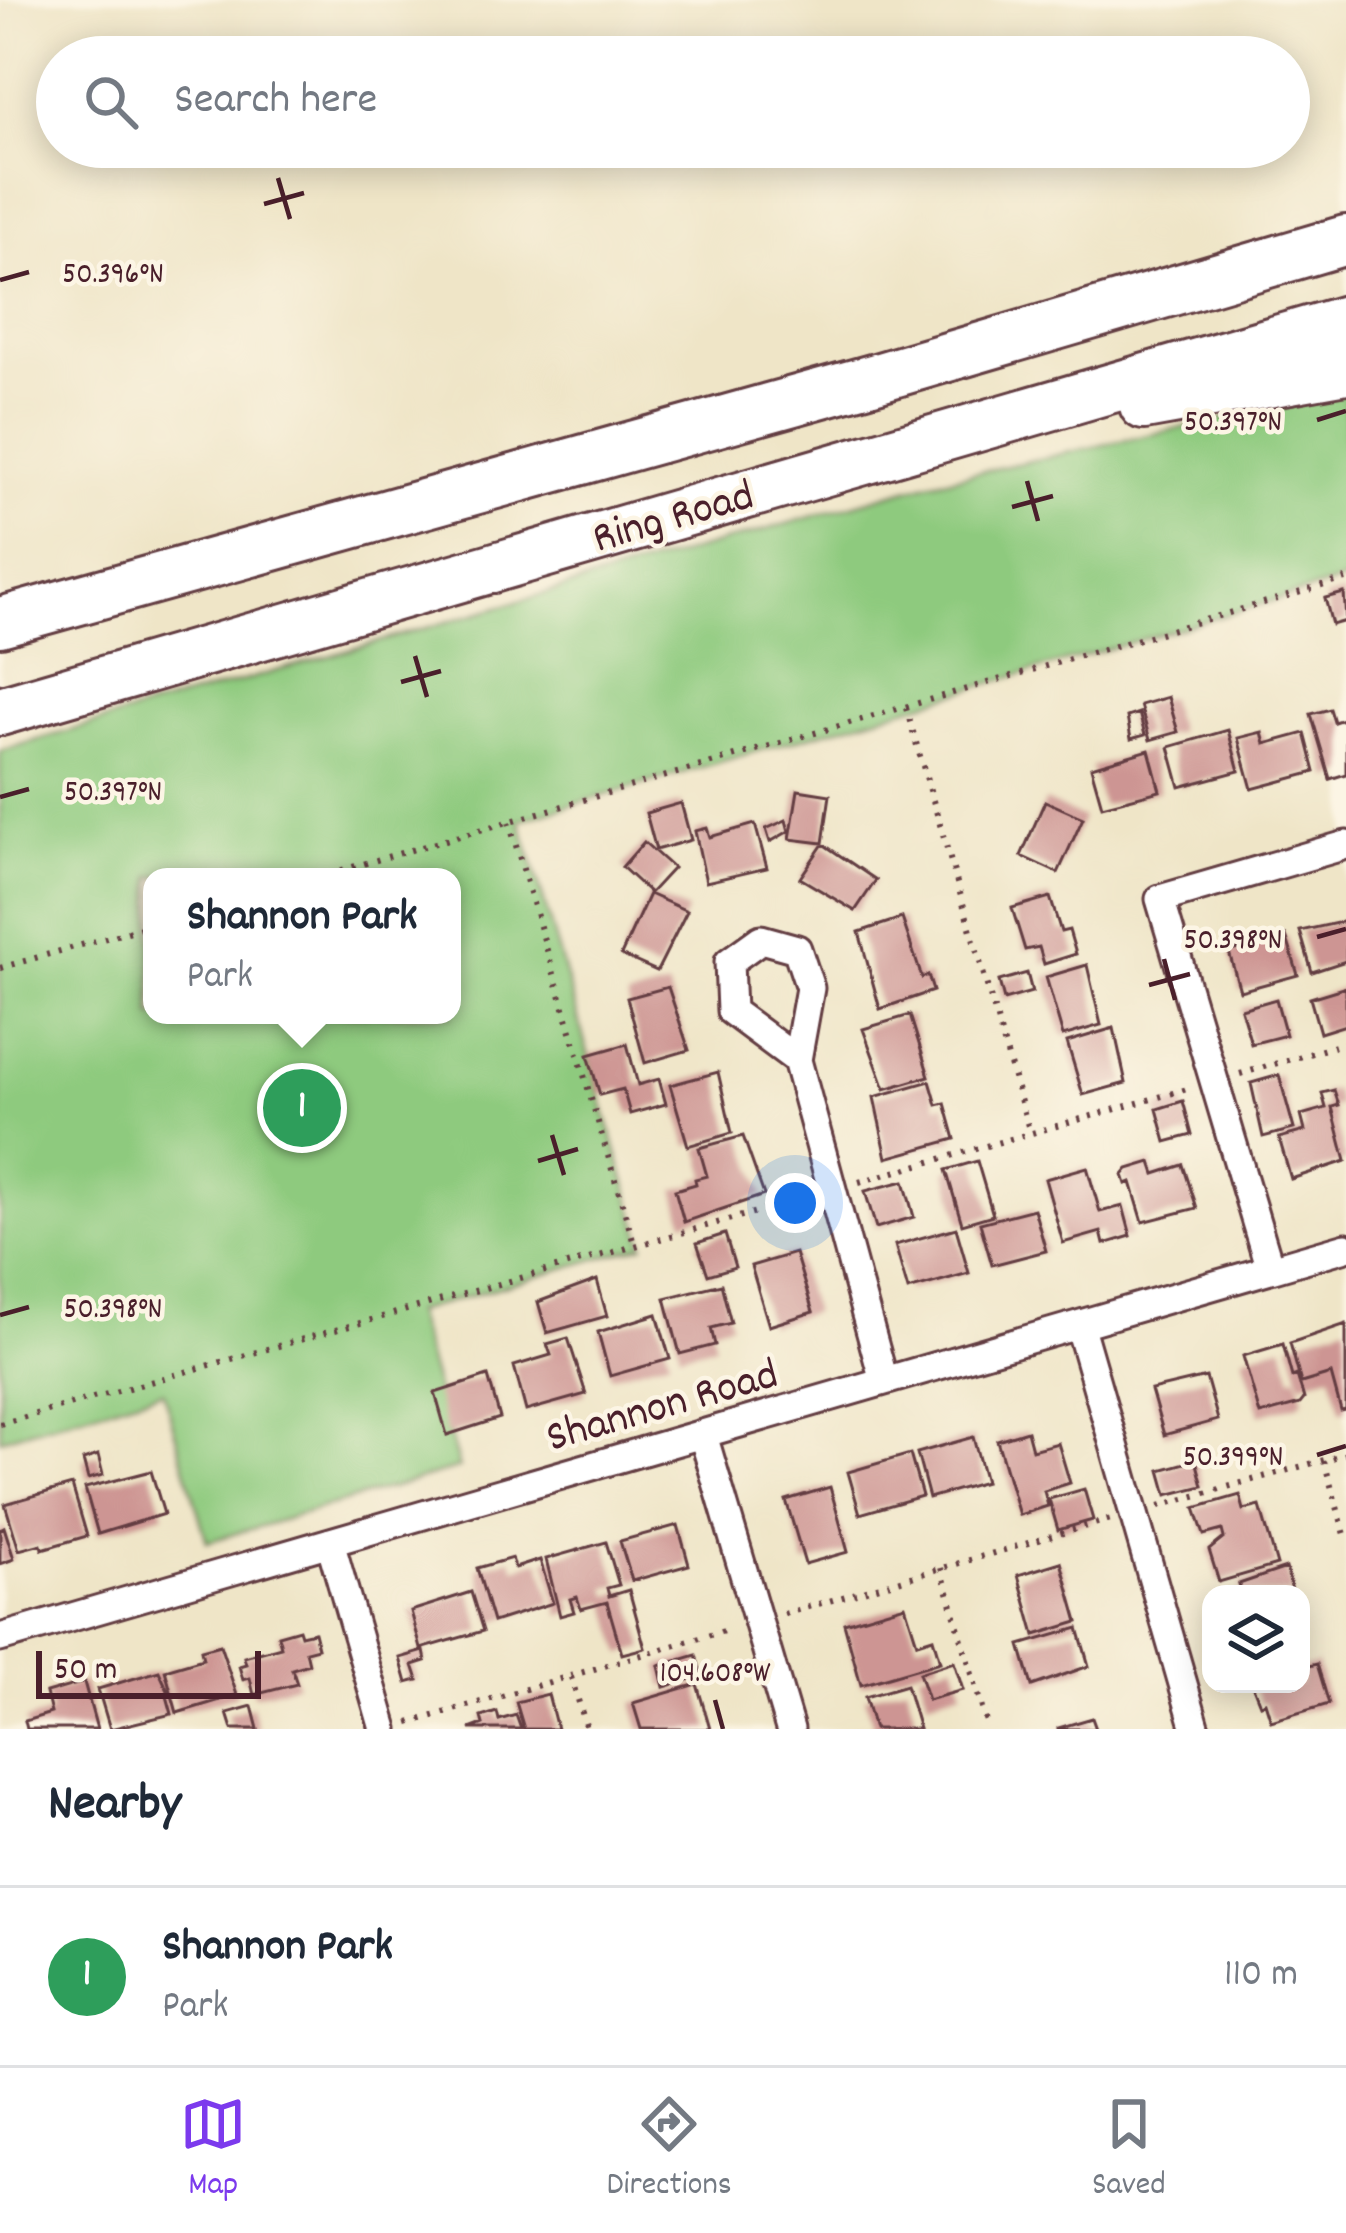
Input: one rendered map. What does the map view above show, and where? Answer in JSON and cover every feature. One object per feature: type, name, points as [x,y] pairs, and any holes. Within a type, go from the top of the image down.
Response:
[{"type":"highway","points":[[876,378],[1346,220]]},
{"type":"highway","name":"Ring Road","points":[[0,622],[876,378],[1346,240]]},
{"type":"highway","name":"Ring Road","points":[[0,711],[1346,320]]},
{"type":"highway","points":[[891,449],[1346,369]]},
{"type":"street","points":[[1270,1269],[1160,899],[1346,844]]},
{"type":"street","points":[[796,1060],[884,1381]]},
{"type":"street","name":"Shannon Road","points":[[0,1638],[1346,1247]]},
{"type":"street","points":[[1080,1327],[1196,1729]]},
{"type":"street","points":[[703,1435],[790,1729]]},
{"type":"street","points":[[330,1542],[387,1729]]},
{"type":"path","points":[[349,868],[1346,579]]},
{"type":"path","points":[[906,708],[1030,1133]]},
{"type":"path","points":[[509,822],[635,1247]]},
{"type":"path","points":[[0,968],[143,928]]},
{"type":"path","points":[[0,1424],[1346,1043]]},
{"type":"path","points":[[387,1729],[1346,1454]]},
{"type":"path","points":[[1324,1461],[1346,1538]]},
{"type":"path","points":[[941,1568],[988,1729]]},
{"type":"path","points":[[571,1677],[587,1729]]},
{"type":"green space","points":[[1346,392],[1346,580],[520,820],[644,1245],[414,1312],[459,1468],[207,1542],[163,1391],[0,1439],[0,751],[928,483]]},
{"type":"building","points":[[1344,593],[1346,621],[1332,625],[1325,598]]},
{"type":"building","points":[[1168,697],[1178,732],[1150,740],[1140,705]]},
{"type":"building","points":[[1330,709],[1334,722],[1346,718],[1346,774],[1330,779],[1311,714]]},
{"type":"building","points":[[1139,713],[1145,735],[1131,739],[1127,717]]},
{"type":"building","points":[[1228,730],[1239,771],[1180,787],[1169,747]]},
{"type":"building","points":[[1262,732],[1265,744],[1305,733],[1315,772],[1252,789],[1238,738]]},
{"type":"building","points":[[1149,750],[1160,791],[1102,806],[1091,767]]},
{"type":"building","points":[[798,790],[830,795],[823,843],[790,839]]},
{"type":"building","points":[[1045,801],[1083,818],[1058,873],[1021,856]]},
{"type":"building","points":[[681,803],[691,840],[656,850],[646,813]]},
{"type":"building","points":[[786,820],[789,831],[770,842],[766,829]]},
{"type":"building","points":[[755,824],[767,868],[706,882],[695,831],[707,828],[710,837]]},
{"type":"building","points":[[644,842],[673,868],[650,893],[622,867]]},
{"type":"building","points":[[823,844],[876,880],[855,911],[800,878]]},
{"type":"building","points":[[649,894],[687,911],[657,971],[621,955]]},
{"type":"building","points":[[1050,897],[1061,932],[1069,930],[1076,954],[1044,964],[1039,947],[1025,950],[1012,908]]},
{"type":"building","points":[[902,918],[922,978],[928,975],[933,991],[880,1009],[859,932]]},
{"type":"building","points":[[1346,921],[1346,961],[1312,972],[1300,931]]},
{"type":"building","points":[[1286,935],[1298,975],[1240,991],[1229,952]]},
{"type":"building","points":[[1087,965],[1101,1025],[1063,1036],[1046,977]]},
{"type":"building","points":[[1027,973],[1032,992],[1004,1000],[999,981]]},
{"type":"building","points":[[668,987],[689,1050],[645,1063],[627,998]]},
{"type":"building","points":[[1346,987],[1346,1025],[1320,1033],[1310,998]]},
{"type":"building","points":[[1276,999],[1286,1035],[1251,1044],[1241,1009]]},
{"type":"building","points":[[910,1015],[929,1076],[885,1089],[863,1029]]},
{"type":"building","points":[[1114,1028],[1126,1083],[1083,1095],[1067,1042]]},
{"type":"building","points":[[627,1044],[638,1085],[659,1079],[666,1104],[630,1114],[623,1089],[600,1095],[588,1055]]},
{"type":"building","points":[[718,1072],[732,1133],[688,1146],[670,1085]]},
{"type":"building","points":[[1279,1075],[1294,1129],[1263,1137],[1251,1083]]},
{"type":"building","points":[[930,1081],[937,1105],[945,1103],[955,1139],[887,1158],[874,1097]]},
{"type":"building","points":[[1334,1090],[1339,1105],[1332,1107],[1346,1161],[1291,1179],[1279,1138],[1305,1131],[1301,1115],[1326,1108],[1322,1093]]},
{"type":"building","points":[[1183,1101],[1192,1135],[1166,1142],[1157,1109]]},
{"type":"building","points":[[743,1136],[764,1195],[684,1222],[675,1190],[707,1176],[699,1148]]},
{"type":"building","points":[[977,1161],[993,1215],[962,1224],[946,1170]]},
{"type":"building","points":[[1151,1162],[1155,1174],[1183,1165],[1197,1208],[1143,1222],[1131,1182],[1126,1184],[1123,1175]]},
{"type":"building","points":[[1087,1167],[1100,1212],[1123,1206],[1131,1236],[1104,1244],[1101,1232],[1063,1243],[1045,1179]]},
{"type":"building","points":[[904,1181],[914,1217],[876,1228],[865,1191]]},
{"type":"building","points":[[1034,1209],[1046,1251],[992,1265],[980,1223]]},
{"type":"building","points":[[956,1228],[969,1273],[908,1290],[895,1245]]},
{"type":"building","points":[[725,1234],[735,1267],[708,1275],[697,1243]]},
{"type":"building","points":[[795,1253],[813,1312],[769,1326],[751,1266]]},
{"type":"building","points":[[597,1280],[607,1316],[547,1333],[538,1302]]},
{"type":"building","points":[[721,1284],[731,1323],[711,1328],[715,1345],[680,1354],[665,1298]]},
{"type":"building","points":[[657,1314],[670,1359],[610,1376],[598,1332]]},
{"type":"building","points":[[1346,1324],[1346,1410],[1341,1411],[1331,1374],[1301,1383],[1290,1343]]},
{"type":"building","points":[[568,1338],[586,1394],[526,1411],[514,1366],[551,1355],[547,1344]]},
{"type":"building","points":[[1283,1344],[1304,1399],[1260,1415],[1243,1356]]},
{"type":"building","points":[[488,1376],[500,1418],[447,1435],[435,1393]]},
{"type":"building","points":[[1206,1377],[1218,1420],[1164,1435],[1151,1390]]},
{"type":"building","points":[[1027,1431],[1032,1450],[1058,1443],[1070,1483],[1044,1491],[1048,1506],[1019,1515],[997,1440]]},
{"type":"building","points":[[973,1437],[985,1482],[929,1498],[917,1453]]},
{"type":"building","points":[[910,1454],[922,1496],[860,1514],[848,1472]]},
{"type":"building","points":[[98,1455],[103,1475],[88,1479],[83,1460]]},
{"type":"building","points":[[1196,1460],[1203,1486],[1167,1495],[1160,1470]]},
{"type":"building","points":[[151,1471],[164,1514],[98,1534],[85,1488]]},
{"type":"building","points":[[72,1485],[87,1536],[42,1549],[41,1544],[19,1550],[5,1504]]},
{"type":"building","points":[[830,1487],[848,1552],[805,1564],[786,1500]]},
{"type":"building","points":[[1084,1489],[1093,1520],[1058,1530],[1049,1499]]},
{"type":"building","points":[[1240,1495],[1244,1510],[1260,1506],[1277,1565],[1219,1582],[1209,1550],[1224,1538],[1222,1530],[1204,1535],[1195,1508]]},
{"type":"building","points":[[678,1525],[689,1565],[632,1581],[620,1541]]},
{"type":"building","points":[[4,1527],[14,1559],[0,1564],[0,1529]]},
{"type":"building","points":[[606,1542],[619,1585],[607,1588],[609,1596],[629,1590],[645,1648],[622,1654],[607,1602],[581,1609],[577,1597],[570,1599],[574,1612],[560,1616],[546,1559]]},
{"type":"building","points":[[512,1558],[515,1568],[540,1560],[553,1603],[493,1622],[477,1568]]},
{"type":"building","points":[[1061,1562],[1078,1622],[1035,1635],[1018,1575]]},
{"type":"building","points":[[1286,1568],[1291,1585],[1239,1585]]},
{"type":"building","points":[[471,1592],[483,1631],[421,1649],[411,1611]]},
{"type":"building","points":[[905,1605],[917,1643],[933,1638],[940,1662],[861,1685],[844,1623]]},
{"type":"building","points":[[1078,1628],[1089,1666],[1032,1686],[1020,1645]]},
{"type":"building","points":[[299,1629],[301,1635],[314,1632],[318,1648],[306,1651],[309,1664],[292,1669],[297,1684],[254,1695],[250,1678],[243,1680],[239,1666],[246,1664],[244,1657],[281,1647],[278,1635]]},
{"type":"building","points":[[220,1645],[237,1695],[177,1713],[165,1670],[203,1659],[201,1650]]},
{"type":"building","points":[[424,1651],[426,1661],[413,1665],[418,1680],[407,1683],[400,1658]]},
{"type":"building","points":[[696,1655],[702,1676],[664,1687],[659,1666]]},
{"type":"building","points":[[954,1662],[963,1690],[928,1700],[919,1673]]},
{"type":"building","points":[[1317,1664],[1329,1704],[1271,1721],[1265,1702],[1260,1704],[1256,1693],[1310,1693],[1310,1666]]},
{"type":"building","points":[[159,1671],[172,1714],[110,1729],[98,1689]]},
{"type":"building","points":[[84,1682],[97,1729],[27,1729],[25,1721],[51,1713],[46,1693]]},
{"type":"building","points":[[697,1684],[710,1729],[641,1729],[633,1703]]},
{"type":"building","points":[[906,1685],[919,1729],[874,1729],[865,1697]]},
{"type":"building","points":[[548,1694],[557,1729],[524,1729],[516,1702]]},
{"type":"building","points":[[252,1706],[258,1729],[232,1729],[227,1713]]},
{"type":"building","points":[[497,1712],[499,1720],[516,1715],[521,1729],[470,1729],[483,1724],[481,1717]]},
{"type":"building","points":[[1092,1718],[1096,1729],[1058,1729],[1058,1728]]},
{"type":"place","name":"Shannon Park","points":[[302,1108]]}]
